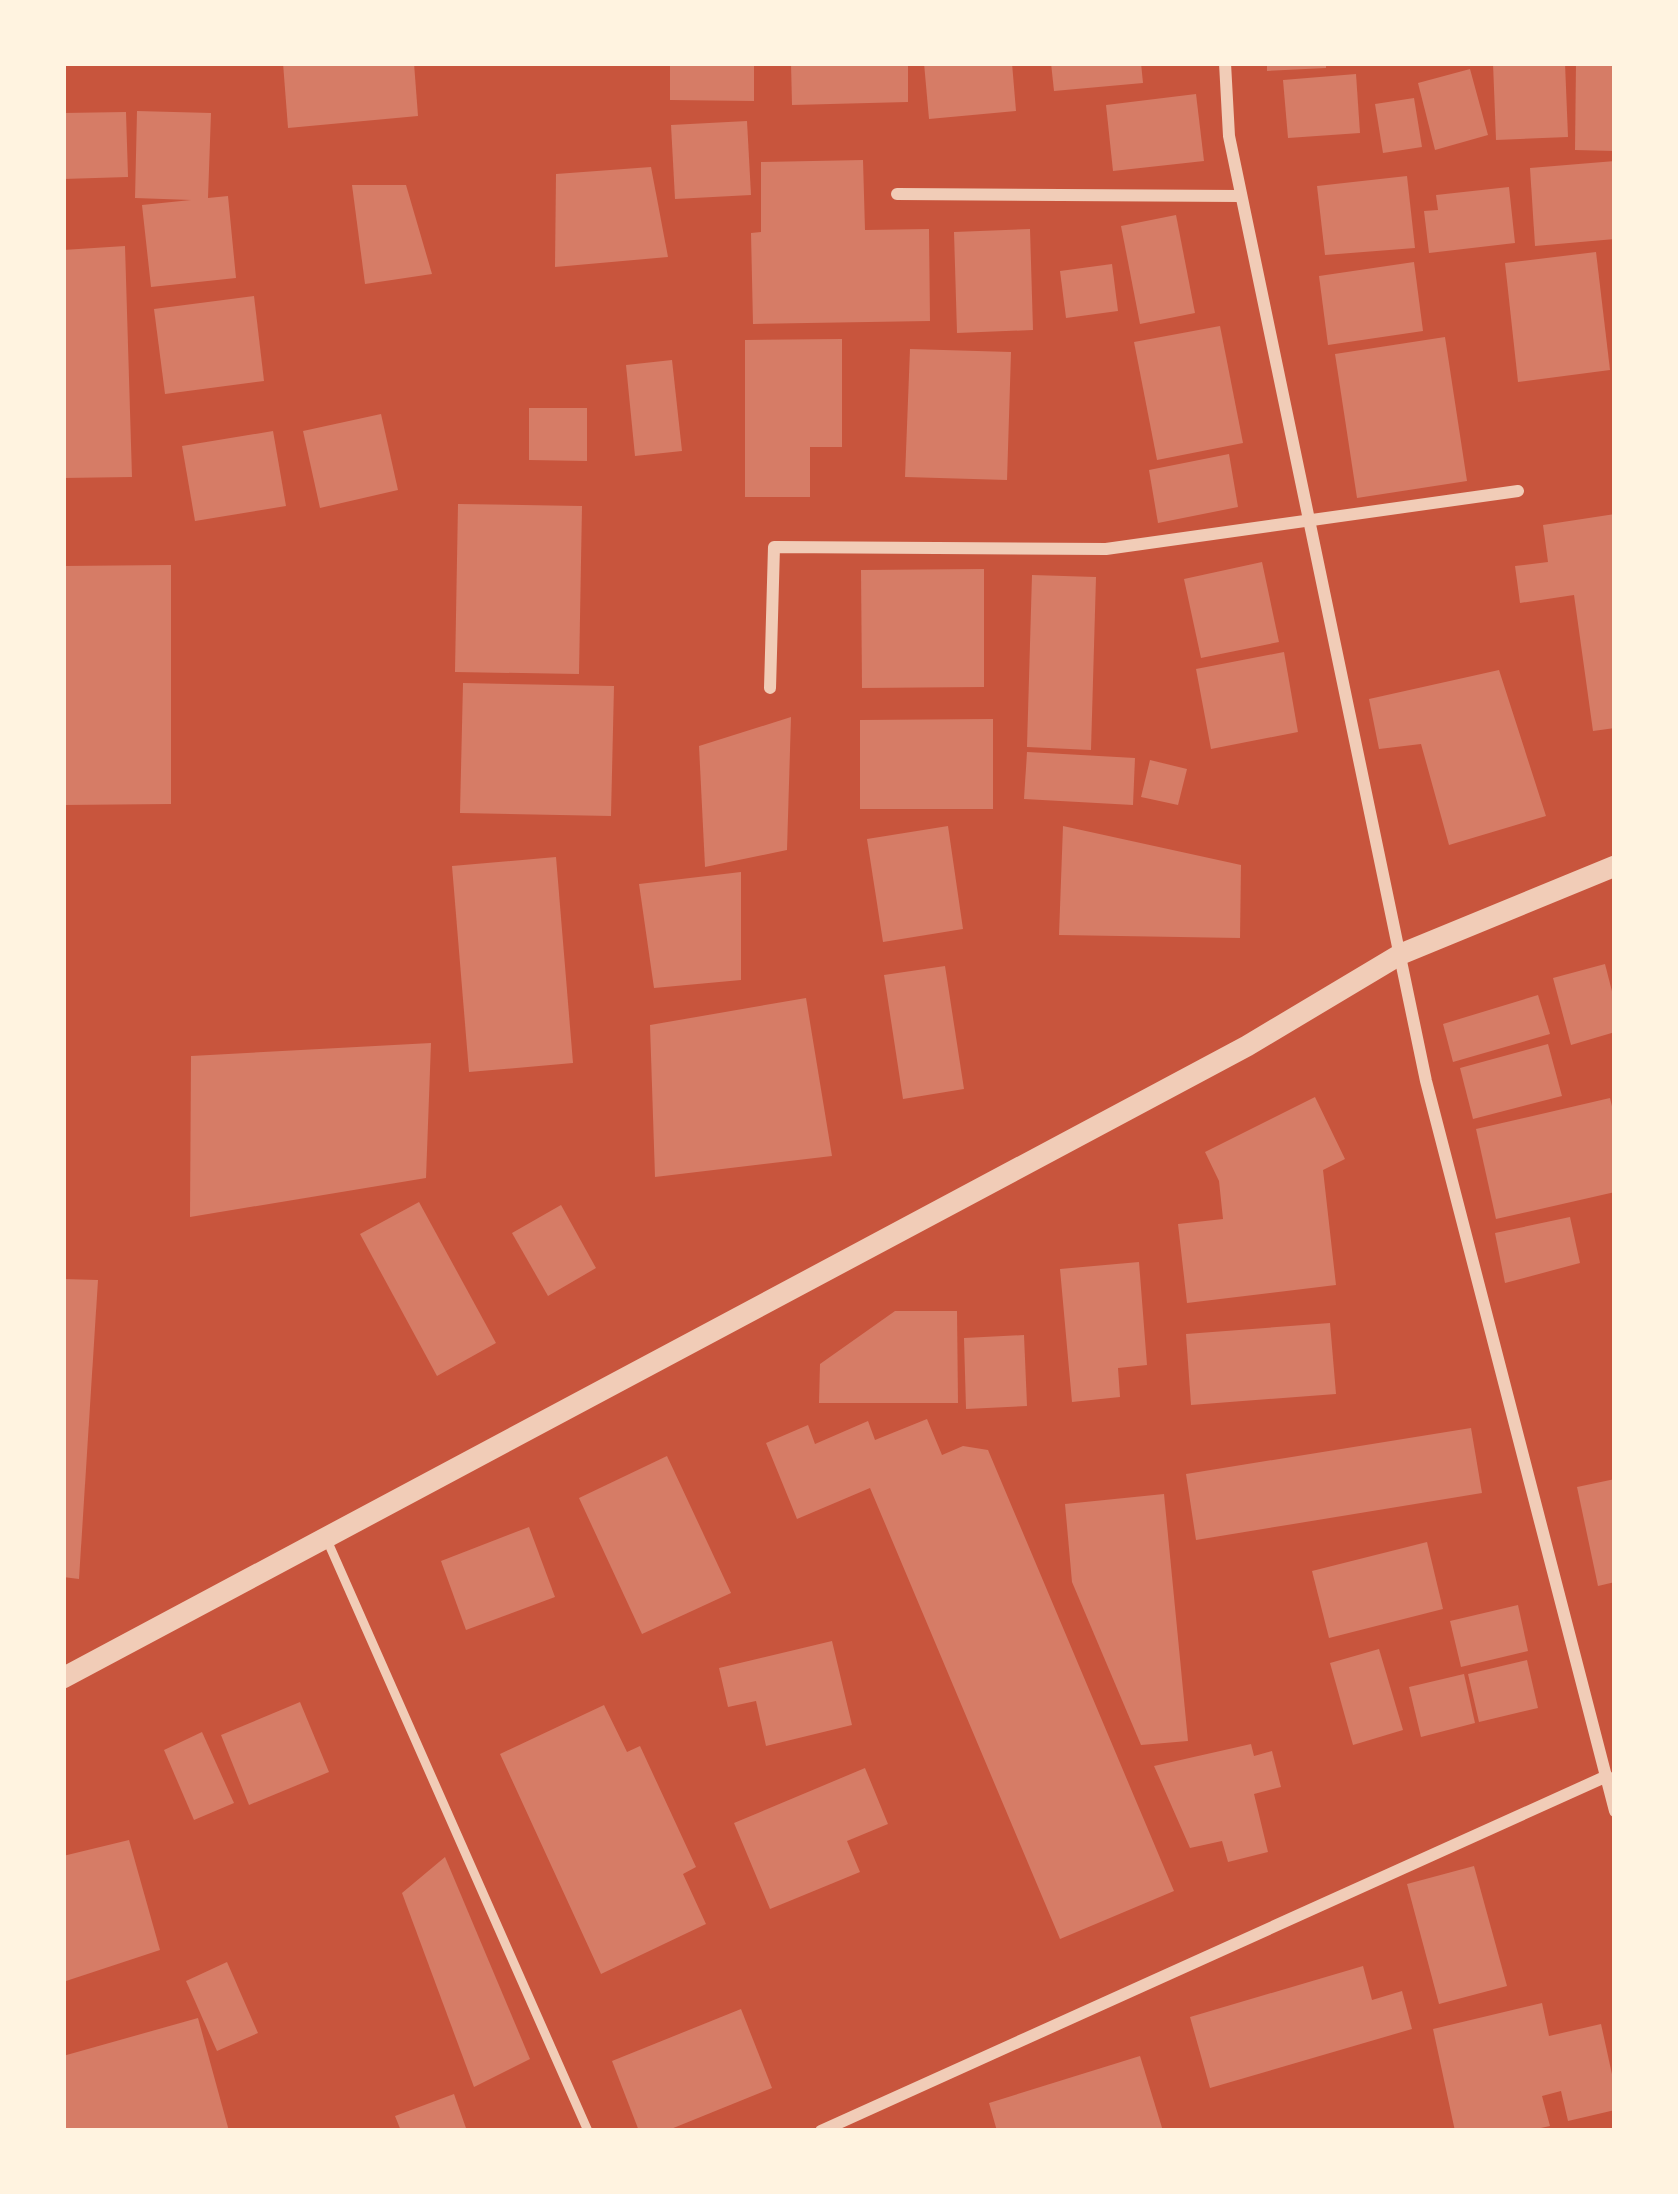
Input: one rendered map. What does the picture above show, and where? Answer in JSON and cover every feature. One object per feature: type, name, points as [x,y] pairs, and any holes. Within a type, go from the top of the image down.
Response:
[{"type":"street","points":[[1225,63],[1228,136],[1426,1081],[1615,1811]]},
{"type":"street","points":[[897,194],[1241,196]]},
{"type":"street","points":[[770,688],[774,547],[1106,549],[1518,491]]},
{"type":"street","points":[[63,1678],[1247,1046],[1401,954],[1615,866]]},
{"type":"street","points":[[821,2131],[1607,1776]]},
{"type":"lane","points":[[327,1540],[589,2131]]},
{"type":"building","points":[[283,63],[414,63],[418,116],[288,128]]},
{"type":"building","points":[[670,63],[754,63],[754,101],[670,100]]},
{"type":"building","points":[[791,63],[908,63],[908,102],[792,105]]},
{"type":"building","points":[[924,63],[1012,63],[1016,111],[929,119]]},
{"type":"building","points":[[1051,63],[1141,63],[1143,83],[1054,91]]},
{"type":"building","points":[[1267,63],[1326,63],[1326,68],[1267,71]]},
{"type":"building","points":[[1493,63],[1565,63],[1568,137],[1496,140]]},
{"type":"building","points":[[1576,63],[1615,63],[1615,151],[1575,150]]},
{"type":"building","points":[[1470,69],[1488,135],[1435,150],[1418,83]]},
{"type":"building","points":[[1356,74],[1360,133],[1288,138],[1283,80]]},
{"type":"building","points":[[1196,94],[1204,161],[1113,171],[1106,105]]},
{"type":"building","points":[[1414,98],[1422,147],[1383,153],[1375,104]]},
{"type":"building","points":[[137,111],[211,113],[208,198],[228,196],[236,278],[151,287],[142,205],[191,200],[135,198]]},
{"type":"building","points":[[126,112],[128,177],[63,179],[63,113]]},
{"type":"building","points":[[747,121],[751,195],[675,199],[671,125]]},
{"type":"building","points":[[863,160],[865,230],[929,229],[930,321],[753,324],[751,233],[761,232],[761,162]]},
{"type":"building","points":[[1615,161],[1615,239],[1535,246],[1530,168]]},
{"type":"building","points":[[651,167],[668,257],[555,267],[556,174]]},
{"type":"building","points":[[1407,176],[1415,248],[1325,255],[1317,186]]},
{"type":"building","points":[[352,185],[406,185],[432,274],[365,284]]},
{"type":"building","points":[[1509,187],[1515,243],[1429,253],[1424,211],[1438,210],[1436,195]]},
{"type":"building","points":[[1176,215],[1195,313],[1140,324],[1121,226]]},
{"type":"building","points":[[1030,229],[1033,330],[957,333],[954,232]]},
{"type":"building","points":[[125,246],[132,477],[63,478],[63,250]]},
{"type":"building","points":[[1596,252],[1610,370],[1518,382],[1505,263]]},
{"type":"building","points":[[1414,262],[1423,331],[1328,345],[1319,276]]},
{"type":"building","points":[[1112,264],[1118,311],[1066,318],[1060,271]]},
{"type":"building","points":[[254,296],[264,381],[165,394],[154,309]]},
{"type":"building","points":[[1220,326],[1243,443],[1157,460],[1134,342]]},
{"type":"building","points":[[1445,337],[1467,481],[1357,498],[1335,354]]},
{"type":"building","points":[[842,339],[842,447],[810,447],[810,497],[745,497],[745,340]]},
{"type":"building","points":[[910,349],[1011,352],[1007,480],[905,477]]},
{"type":"building","points":[[672,360],[682,451],[635,456],[626,365]]},
{"type":"building","points":[[529,408],[587,408],[587,461],[529,460]]},
{"type":"building","points":[[381,414],[398,490],[320,508],[303,431]]},
{"type":"building","points":[[273,431],[286,506],[195,521],[182,446]]},
{"type":"building","points":[[1229,454],[1238,507],[1158,523],[1149,470]]},
{"type":"building","points":[[458,504],[582,506],[579,674],[455,672]]},
{"type":"building","points":[[1615,514],[1615,728],[1593,731],[1574,595],[1520,603],[1515,566],[1548,562],[1543,525]]},
{"type":"building","points":[[1262,562],[1279,642],[1201,658],[1184,579]]},
{"type":"building","points":[[171,565],[171,804],[63,805],[63,566]]},
{"type":"building","points":[[984,569],[984,687],[862,688],[861,570]]},
{"type":"building","points":[[1032,575],[1096,577],[1091,750],[1027,747]]},
{"type":"building","points":[[1284,652],[1298,732],[1211,749],[1196,669]]},
{"type":"building","points":[[1499,670],[1546,816],[1449,845],[1421,744],[1379,749],[1369,699]]},
{"type":"building","points":[[463,683],[614,686],[611,816],[460,813]]},
{"type":"building","points":[[791,717],[787,850],[705,867],[699,746]]},
{"type":"building","points":[[993,719],[993,809],[860,809],[860,720]]},
{"type":"building","points":[[1027,752],[1135,758],[1133,805],[1024,799]]},
{"type":"building","points":[[1150,760],[1187,769],[1178,805],[1141,797]]},
{"type":"building","points":[[948,826],[963,929],[883,942],[867,839]]},
{"type":"building","points":[[1063,826],[1241,865],[1240,938],[1059,935]]},
{"type":"building","points":[[556,857],[573,1063],[469,1072],[452,866]]},
{"type":"building","points":[[741,872],[741,980],[654,988],[639,884]]},
{"type":"building","points":[[1605,964],[1615,1003],[1615,1032],[1571,1045],[1553,978]]},
{"type":"building","points":[[945,966],[964,1089],[903,1099],[884,975]]},
{"type":"building","points":[[1538,995],[1550,1034],[1453,1062],[1443,1024]]},
{"type":"building","points":[[806,998],[832,1156],[655,1177],[650,1025]]},
{"type":"building","points":[[431,1043],[426,1178],[190,1217],[191,1056]]},
{"type":"building","points":[[1548,1044],[1562,1096],[1473,1119],[1460,1068]]},
{"type":"building","points":[[1315,1097],[1345,1159],[1323,1170],[1336,1285],[1187,1303],[1178,1224],[1223,1219],[1219,1181],[1205,1152]]},
{"type":"building","points":[[1610,1098],[1615,1119],[1615,1192],[1496,1219],[1476,1129]]},
{"type":"building","points":[[419,1202],[496,1343],[437,1376],[360,1234]]},
{"type":"building","points":[[561,1205],[596,1268],[548,1296],[512,1233]]},
{"type":"building","points":[[1570,1217],[1580,1263],[1505,1283],[1495,1233]]},
{"type":"building","points":[[1139,1262],[1147,1365],[1118,1368],[1120,1397],[1072,1402],[1060,1269]]},
{"type":"building","points":[[63,1279],[98,1280],[79,1579],[63,1577]]},
{"type":"building","points":[[895,1311],[957,1311],[958,1403],[819,1403],[820,1364]]},
{"type":"building","points":[[1330,1323],[1336,1394],[1191,1405],[1186,1334]]},
{"type":"building","points":[[1024,1335],[1027,1406],[966,1409],[964,1338]]},
{"type":"building","points":[[927,1419],[942,1455],[963,1446],[988,1450],[1174,1891],[1060,1939],[870,1488],[797,1519],[766,1443],[808,1425],[815,1444],[868,1421],[875,1440]]},
{"type":"building","points":[[1471,1428],[1482,1493],[1196,1540],[1186,1474]]},
{"type":"building","points":[[667,1456],[731,1593],[642,1634],[579,1498]]},
{"type":"building","points":[[1615,1479],[1615,1582],[1598,1586],[1577,1487]]},
{"type":"building","points":[[1164,1494],[1188,1741],[1141,1745],[1072,1582],[1065,1504]]},
{"type":"building","points":[[529,1527],[555,1597],[466,1630],[441,1561]]},
{"type":"building","points":[[1427,1542],[1443,1609],[1329,1638],[1312,1571]]},
{"type":"building","points":[[1518,1605],[1528,1651],[1461,1667],[1450,1621]]},
{"type":"building","points":[[832,1641],[852,1725],[766,1746],[756,1701],[728,1707],[719,1668]]},
{"type":"building","points":[[1379,1649],[1403,1730],[1353,1745],[1330,1663]]},
{"type":"building","points":[[1527,1660],[1538,1708],[1479,1722],[1468,1674]]},
{"type":"building","points":[[1464,1674],[1475,1723],[1421,1737],[1409,1687]]},
{"type":"building","points":[[300,1702],[329,1772],[249,1805],[221,1735]]},
{"type":"building","points":[[604,1705],[627,1752],[640,1746],[696,1867],[683,1874],[706,1924],[601,1974],[500,1754]]},
{"type":"building","points":[[202,1732],[234,1803],[194,1820],[164,1750]]},
{"type":"building","points":[[1251,1744],[1254,1756],[1272,1751],[1281,1787],[1254,1794],[1268,1852],[1228,1862],[1222,1841],[1190,1848],[1154,1766]]},
{"type":"building","points":[[865,1768],[888,1824],[847,1841],[860,1872],[770,1909],[734,1823]]},
{"type":"building","points":[[129,1840],[160,1950],[63,1982],[63,1856]]},
{"type":"building","points":[[445,1857],[530,2059],[474,2087],[402,1893]]},
{"type":"building","points":[[1474,1866],[1507,1986],[1439,2004],[1407,1884]]},
{"type":"building","points":[[227,1962],[258,2033],[217,2051],[186,1981]]},
{"type":"building","points":[[1363,1966],[1372,2000],[1402,1991],[1412,2029],[1210,2088],[1190,2017]]},
{"type":"building","points":[[1542,2003],[1549,2036],[1601,2024],[1615,2110],[1568,2121],[1561,2091],[1542,2096],[1550,2126],[1527,2131],[1455,2131],[1433,2029]]},
{"type":"building","points":[[741,2009],[772,2088],[666,2131],[639,2131],[612,2061]]},
{"type":"building","points":[[198,2018],[229,2131],[63,2131],[63,2056]]},
{"type":"building","points":[[1140,2056],[1163,2131],[997,2131],[989,2103]]},
{"type":"building","points":[[454,2094],[467,2131],[401,2131],[395,2116]]}]
